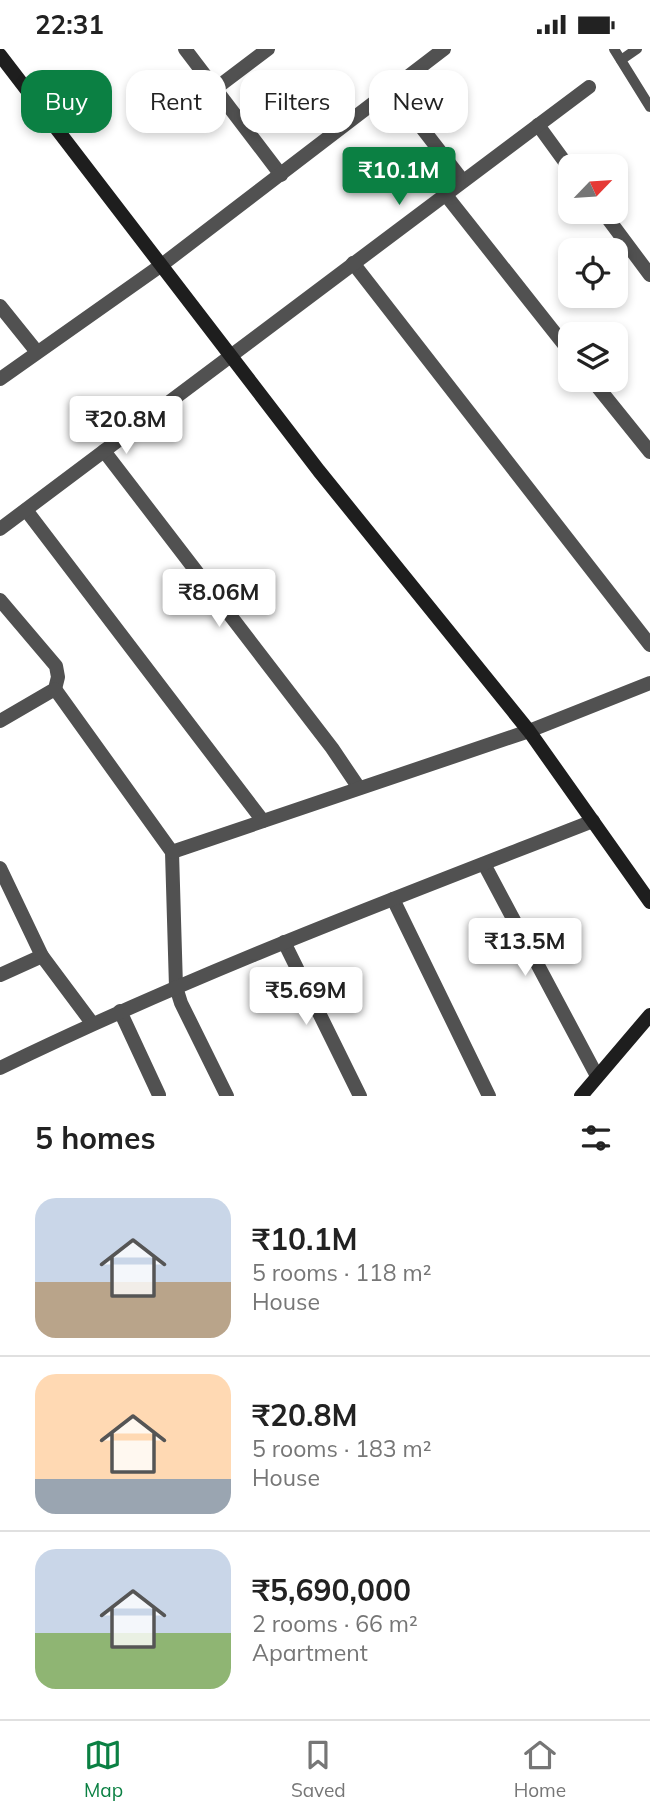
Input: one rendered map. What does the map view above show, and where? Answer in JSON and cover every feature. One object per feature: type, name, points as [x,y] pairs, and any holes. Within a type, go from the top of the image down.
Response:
[{"type":"main road","points":[[0,55],[163,264],[319,471],[529,730],[650,902]]},
{"type":"main road","points":[[581,1096],[650,1015]]},
{"type":"street","points":[[185,49],[201,70]]},
{"type":"street","points":[[226,81],[268,49]]},
{"type":"street","points":[[415,70],[444,49]]},
{"type":"street","points":[[0,529],[589,87]]},
{"type":"street","points":[[226,103],[281,175]]},
{"type":"street","points":[[0,379],[163,264],[369,105]]},
{"type":"street","points":[[538,125],[559,154]]},
{"type":"street","points":[[426,133],[463,181]]},
{"type":"street","points":[[445,194],[558,337]]},
{"type":"street","points":[[612,224],[650,275]]},
{"type":"street","points":[[353,263],[650,645]]},
{"type":"street","points":[[0,306],[37,352]]},
{"type":"street","points":[[602,392],[650,452]]},
{"type":"street","points":[[104,451],[332,748],[359,788]]},
{"type":"street","points":[[26,510],[263,821]]},
{"type":"street","points":[[0,600],[56,666],[58,677],[55,689],[0,721]]},
{"type":"street","points":[[172,852],[529,730],[650,683]]},
{"type":"street","points":[[55,689],[172,852],[176,987],[181,1003],[227,1096]]},
{"type":"street","points":[[0,1068],[92,1023],[284,942],[593,821]]},
{"type":"street","points":[[484,864],[597,1076]]},
{"type":"street","points":[[2,877],[42,956],[92,1023]]},
{"type":"street","points":[[393,899],[489,1096]]},
{"type":"street","points":[[284,942],[360,1096]]},
{"type":"street","points":[[0,975],[42,956]]},
{"type":"street","points":[[120,1011],[159,1096]]},
{"type":"lane","points":[[614,49],[650,107]]},
{"type":"lane","points":[[621,60],[637,49]]}]
